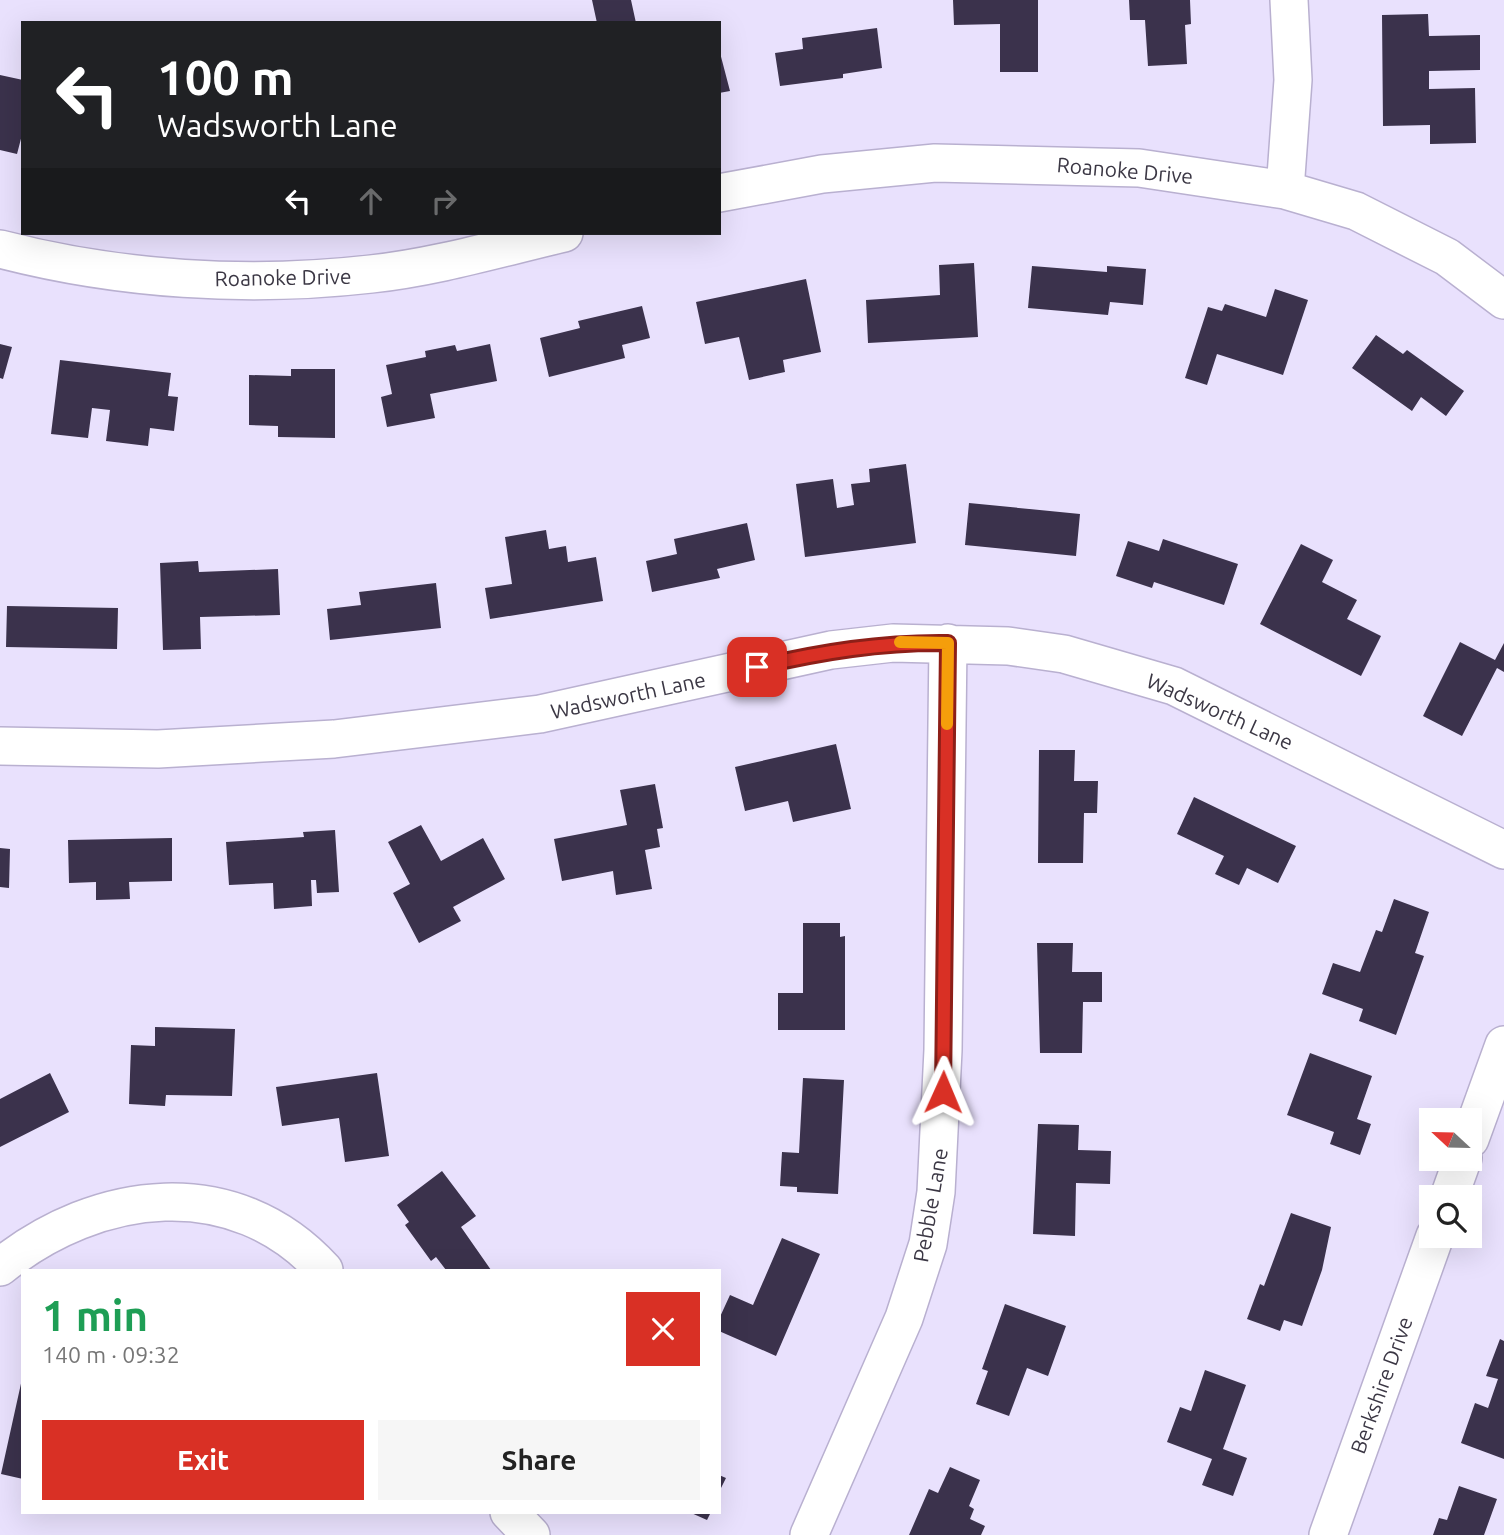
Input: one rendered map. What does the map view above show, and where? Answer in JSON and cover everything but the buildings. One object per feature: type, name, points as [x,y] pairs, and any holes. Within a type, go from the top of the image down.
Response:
[{"type":"street","points":[[1285,190],[1293,80],[1289,0]]},
{"type":"street","name":"Roanoke Drive","points":[[721,193],[822,174],[946,163],[1139,168],[1285,190],[1356,212],[1406,234],[1447,257],[1504,300]]},
{"type":"street","name":"Roanoke Drive","points":[[0,249],[89,268],[169,277],[253,281],[372,274],[435,263],[555,235]]},
{"type":"street","name":"Wadsworth Lane","points":[[0,746],[158,749],[348,737],[540,714],[831,650],[893,642],[948,643],[1064,654],[1174,686],[1504,850]]},
{"type":"street","name":"Pebble Lane","points":[[809,1535],[904,1318],[928,1244],[936,1192],[943,1062],[948,643]]},
{"type":"street","points":[[1481,1108],[1504,1045]]},
{"type":"street","points":[[0,1267],[53,1232],[89,1214],[155,1200],[194,1202],[249,1219],[291,1241],[323,1269]]},
{"type":"street","name":"Berkshire Drive","points":[[1328,1535],[1431,1248]]},
{"type":"street","points":[[511,1514],[531,1535]]},
{"type":"slow traffic","points":[[900,642],[948,643],[947,724]]},
{"type":"route","points":[[757,667],[831,650],[893,642],[948,643],[943,1092]]}]
